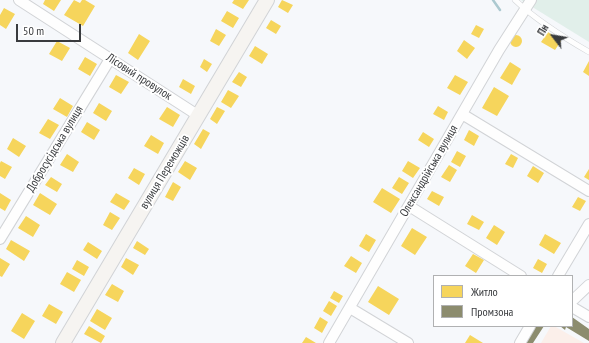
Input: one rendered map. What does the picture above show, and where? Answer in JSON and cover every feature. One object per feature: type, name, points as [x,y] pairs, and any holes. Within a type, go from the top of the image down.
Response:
[{"type":"street","name":"Лісовий провулок","points":[[19,0],[199,116]]},
{"type":"street","name":"вулиця Переможців","points":[[63,343],[267,0]]},
{"type":"street","name":"Олександрійська вулиця","points":[[329,343],[499,50],[530,0]]},
{"type":"street","name":"Добросусідська вулиця","points":[[0,239],[110,59]]},
{"type":"street","points":[[462,114],[589,191]]},
{"type":"street","points":[[409,206],[519,275]]},
{"type":"street","points":[[559,275],[589,224]]},
{"type":"street","points":[[573,300],[589,285]]},
{"type":"street","points":[[350,308],[408,343]]},
{"type":"street","points":[[573,308],[589,318]]},
{"type":"street","points":[[520,343],[529,327]]},
{"type":"lane","points":[[515,0],[525,10],[558,34],[589,52]]},
{"type":"shaded area","points":[[521,0],[589,0],[589,42]]},
{"type":"shaded area","points":[[550,327],[556,327],[584,343],[541,343]]},
{"type":"building: Житло","points":[[45,0],[61,0],[54,11],[43,4]]},
{"type":"building: Житло","points":[[74,0],[80,3],[82,0],[85,0],[95,6],[83,26],[64,15]]},
{"type":"building: Житло","points":[[234,0],[249,0],[243,9],[232,3]]},
{"type":"building: Житло","points":[[282,0],[293,5],[288,13],[278,7]]},
{"type":"building: Житло","points":[[4,8],[15,14],[6,29],[0,25],[0,15]]},
{"type":"building: Житло","points":[[227,11],[239,18],[233,28],[221,21]]},
{"type":"building: Житло","points":[[271,20],[281,26],[276,34],[266,28]]},
{"type":"building: Житло","points":[[476,25],[484,29],[479,38],[471,34]]},
{"type":"building: Житло","points":[[216,29],[226,35],[219,46],[210,41]]},
{"type":"building: Житло","points":[[548,32],[561,41],[555,50],[541,42]]},
{"type":"building: Житло","points":[[139,34],[150,41],[138,60],[128,53]]},
{"type":"building: Житло","points":[[514,35],[518,35],[522,41],[518,47],[514,47],[510,43],[510,39]]},
{"type":"building: Житло","points":[[464,40],[475,48],[467,59],[457,51]]},
{"type":"building: Житло","points":[[57,41],[70,48],[62,61],[49,54]]},
{"type":"building: Житло","points":[[255,46],[268,54],[262,64],[249,56]]},
{"type":"building: Житло","points":[[85,57],[97,64],[90,76],[78,69]]},
{"type":"building: Житло","points":[[204,59],[212,64],[207,72],[200,67]]},
{"type":"building: Житло","points":[[589,61],[589,76],[583,72]]},
{"type":"building: Житло","points":[[510,62],[521,69],[512,85],[500,78]]},
{"type":"building: Житло","points":[[239,72],[247,77],[241,87],[232,82]]},
{"type":"building: Житло","points":[[116,75],[129,82],[121,94],[109,87]]},
{"type":"building: Житло","points":[[455,75],[468,82],[460,95],[447,88]]},
{"type":"building: Житло","points":[[183,79],[195,86],[191,94],[179,87]]},
{"type":"building: Житло","points":[[494,87],[509,96],[497,116],[482,108]]},
{"type":"building: Житло","points":[[228,90],[239,96],[231,108],[221,102]]},
{"type":"building: Житло","points":[[60,98],[73,106],[67,117],[53,109]]},
{"type":"building: Житло","points":[[99,103],[112,111],[106,121],[93,113]]},
{"type":"building: Житло","points":[[438,106],[448,112],[444,120],[433,114]]},
{"type":"building: Житло","points":[[167,107],[180,115],[173,127],[159,119]]},
{"type":"building: Житло","points":[[217,107],[225,111],[217,124],[210,119]]},
{"type":"building: Житло","points":[[48,119],[59,125],[50,139],[39,133]]},
{"type":"building: Житло","points":[[87,122],[100,130],[94,140],[81,132]]},
{"type":"building: Житло","points":[[203,129],[210,133],[201,149],[194,144]]},
{"type":"building: Житло","points":[[469,130],[479,136],[474,146],[464,140]]},
{"type":"building: Житло","points":[[423,132],[434,139],[429,147],[418,140]]},
{"type":"building: Житло","points":[[151,135],[164,143],[158,154],[144,146]]},
{"type":"building: Житло","points":[[13,138],[26,146],[19,157],[7,149]]},
{"type":"building: Житло","points":[[457,151],[466,156],[460,167],[451,162]]},
{"type":"building: Житло","points":[[67,154],[79,162],[73,172],[60,165]]},
{"type":"building: Житло","points":[[511,154],[518,158],[513,168],[505,164]]},
{"type":"building: Житло","points":[[1,161],[12,167],[5,179],[0,176]]},
{"type":"building: Житло","points":[[185,161],[197,168],[190,180],[178,172]]},
{"type":"building: Житло","points":[[408,161],[420,168],[413,178],[402,171]]},
{"type":"building: Житло","points":[[449,165],[457,170],[450,182],[441,177]]},
{"type":"building: Житло","points":[[533,166],[544,173],[538,183],[527,176]]},
{"type":"building: Житло","points":[[134,168],[145,174],[139,185],[128,178]]},
{"type":"building: Житло","points":[[589,169],[589,180],[584,177]]},
{"type":"building: Житло","points":[[51,177],[62,184],[57,192],[45,185]]},
{"type":"building: Житло","points":[[399,177],[409,183],[402,194],[392,188]]},
{"type":"building: Житло","points":[[173,182],[181,187],[173,201],[165,197]]},
{"type":"building: Житло","points":[[382,188],[400,199],[391,213],[373,202]]},
{"type":"building: Житло","points":[[432,191],[444,197],[439,206],[427,199]]},
{"type":"building: Житло","points":[[0,193],[11,200],[5,211],[0,208]]},
{"type":"building: Житло","points":[[40,193],[57,204],[50,215],[33,205]]},
{"type":"building: Житло","points":[[116,193],[130,201],[124,210],[110,202]]},
{"type":"building: Житло","points":[[578,197],[586,201],[580,211],[572,207]]},
{"type":"building: Житло","points":[[110,212],[120,218],[112,230],[103,225]]},
{"type":"building: Житло","points":[[472,215],[484,222],[479,230],[467,224]]},
{"type":"building: Житло","points":[[26,216],[40,225],[33,237],[18,228]]},
{"type":"building: Житло","points":[[494,225],[505,232],[497,245],[486,238]]},
{"type":"building: Житло","points":[[412,228],[427,237],[415,255],[401,246]]},
{"type":"building: Житло","points":[[366,234],[376,240],[369,252],[359,246]]},
{"type":"building: Житло","points":[[545,234],[561,243],[554,254],[539,245]]},
{"type":"building: Житло","points":[[11,240],[30,251],[24,261],[6,249]]},
{"type":"building: Житло","points":[[137,241],[149,249],[145,255],[133,248]]},
{"type":"building: Житло","points":[[88,242],[102,251],[97,259],[83,250]]},
{"type":"building: Житло","points":[[473,254],[484,260],[476,273],[465,266]]},
{"type":"building: Житло","points":[[351,256],[362,263],[356,273],[344,266]]},
{"type":"building: Житло","points":[[0,258],[10,264],[2,277],[0,276]]},
{"type":"building: Житло","points":[[126,258],[139,265],[133,275],[121,267]]},
{"type":"building: Житло","points":[[538,259],[547,264],[542,273],[533,268]]},
{"type":"building: Житло","points":[[77,260],[89,267],[84,276],[72,269]]},
{"type":"building: Житло","points":[[67,272],[81,280],[74,292],[60,284]]},
{"type":"building: Житло","points":[[112,284],[124,291],[118,302],[105,295]]},
{"type":"building: Житло","points":[[378,286],[399,299],[389,315],[368,302]]},
{"type":"building: Житло","points":[[334,291],[343,296],[339,303],[330,298]]},
{"type":"building: Житло","points":[[329,301],[337,306],[331,316],[323,311]]},
{"type":"building: Житло","points":[[49,304],[63,312],[56,324],[42,316]]},
{"type":"building: Житло","points":[[97,309],[112,318],[105,330],[90,321]]},
{"type":"building: Житло","points":[[22,313],[35,321],[24,339],[11,331]]},
{"type":"building: Житло","points":[[320,317],[328,322],[322,333],[314,328]]},
{"type":"building: Житло","points":[[89,326],[105,336],[101,343],[84,334]]},
{"type":"building: Житло","points":[[470,335],[483,343],[465,343]]},
{"type":"building: Житло","points":[[306,337],[316,343],[302,343]]},
{"type":"building: Промзона","points":[[573,318],[589,329],[589,341],[566,327],[573,327]]},
{"type":"building: Промзона","points":[[533,327],[543,327],[533,343],[524,343]]},
{"type":"waterway","points":[[493,0],[500,10]]}]
